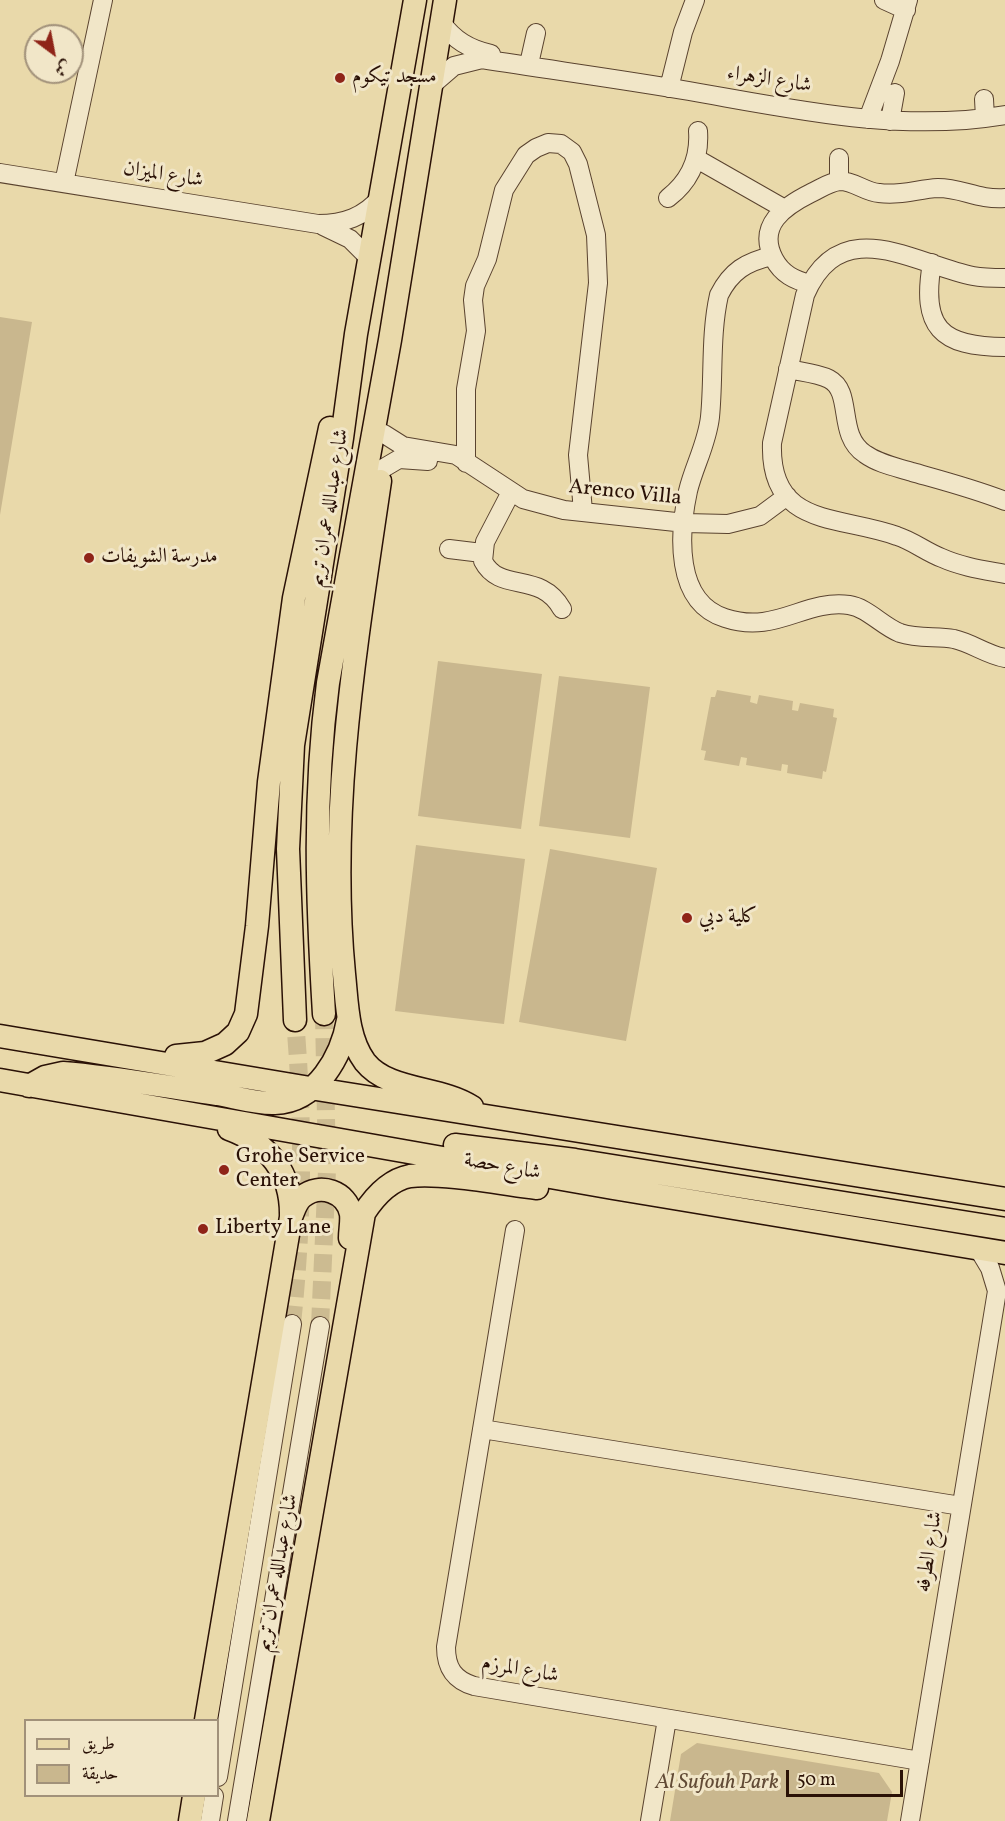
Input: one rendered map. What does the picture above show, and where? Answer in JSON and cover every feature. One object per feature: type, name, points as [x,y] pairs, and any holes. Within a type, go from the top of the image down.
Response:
[{"type":"main road","name":"شارع عبدالله عمران تريم","points":[[295,1020],[288,849],[293,745],[342,438],[356,334],[415,0]]},
{"type":"main road","name":"شارع عبدالله عمران تريم","points":[[324,1014],[316,847],[321,738],[328,683],[390,340],[443,11]]},
{"type":"main road","points":[[139,1057],[205,1053],[225,1044],[238,1032],[246,1014],[257,926],[269,782],[294,598],[328,435],[356,334]]},
{"type":"main road","points":[[29,1086],[54,1075],[81,1074],[276,1103],[310,1089],[337,1059],[345,1039],[348,1018],[339,894],[341,770],[382,469],[390,340]]},
{"type":"main road","points":[[348,1018],[364,1060],[374,1072],[388,1079],[462,1100],[482,1116]]},
{"type":"main road","points":[[0,1036],[139,1057],[310,1089],[1005,1199]]},
{"type":"main road","name":"شارع حصة","points":[[0,1080],[612,1188],[1005,1253]]},
{"type":"main road","points":[[192,1114],[242,1133],[270,1153],[286,1180],[291,1200],[291,1217],[206,1719]]},
{"type":"main road","points":[[370,1144],[417,1140],[575,1160],[1005,1229]]},
{"type":"main road","points":[[258,1821],[364,1213],[375,1196],[392,1183],[409,1176],[429,1176],[556,1190],[612,1188]]},
{"type":"main road","points":[[291,1217],[296,1203],[313,1191],[323,1189],[342,1197],[351,1216],[348,1263],[351,1278]]},
{"type":"main road","points":[[190,1821],[194,1797]]},
{"type":"street","points":[[64,183],[103,0]]},
{"type":"street","points":[[669,87],[683,32],[695,0]]},
{"type":"street","points":[[868,118],[907,5],[884,0]]},
{"type":"street","name":"شارع الزهراء","points":[[443,11],[449,33],[470,48],[528,64]]},
{"type":"street","points":[[528,64],[536,33]]},
{"type":"street","name":"شارع الزهراء","points":[[432,85],[442,74],[468,60],[482,59],[528,64],[890,121],[985,118],[1005,115]]},
{"type":"street","points":[[890,121],[895,93]]},
{"type":"street","points":[[984,99],[985,118]]},
{"type":"street","points":[[668,198],[686,181],[697,159],[698,131]]},
{"type":"street","points":[[464,462],[466,389],[476,331],[473,300],[475,286],[487,259],[498,210],[514,172],[526,155],[548,142],[561,144],[572,152],[578,164],[596,235],[599,259],[578,455],[583,511]]},
{"type":"street","points":[[839,181],[840,158]]},
{"type":"street","points":[[697,159],[783,208]]},
{"type":"street","name":"شارع الميزان","points":[[0,173],[318,224],[336,224],[356,217],[381,197]]},
{"type":"street","points":[[810,284],[786,275],[772,256],[770,230],[783,208],[793,201],[839,181],[876,193],[891,195],[939,188],[957,190],[975,197],[1005,198]]},
{"type":"street","name":"شارع الميزان","points":[[318,224],[350,239],[369,258]]},
{"type":"street","points":[[1005,278],[972,276],[890,250],[864,247],[851,250],[827,262],[810,284],[788,369],[772,457],[774,471],[787,496],[797,506],[821,519],[889,533],[958,564],[1005,574]]},
{"type":"street","points":[[772,256],[752,261],[737,269],[726,281],[718,295],[708,433],[688,492],[683,565],[688,582],[702,603],[723,618],[739,622],[772,622],[823,606],[852,605],[900,633],[956,640],[995,657],[1005,658]]},
{"type":"street","points":[[932,263],[927,290],[929,307],[935,323],[947,336],[962,344],[1005,347]]},
{"type":"street","points":[[788,369],[822,377],[838,386],[842,394],[847,431],[861,452],[872,459],[972,488],[1005,501]]},
{"type":"street","name":"Arenco Villa","points":[[384,434],[403,447],[451,454],[491,476],[511,492],[536,504],[685,523],[745,521],[774,508],[787,496]]},
{"type":"street","name":"Arenco Villa","points":[[382,469],[399,459],[464,462]]},
{"type":"street","points":[[511,492],[482,553],[483,561],[492,574],[546,590],[562,609]]},
{"type":"street","points":[[449,549],[482,553]]},
{"type":"street","name":"شارع المرزم","points":[[515,1230],[446,1647],[449,1668],[464,1683],[474,1686],[920,1761]]},
{"type":"street","name":"شارع الطرفه","points":[[910,1821],[1001,1285],[978,1248]]},
{"type":"street","name":"شارع عبدالله عمران تريم","points":[[219,1771],[292,1324]]},
{"type":"street","name":"شارع عبدالله عمران تريم","points":[[237,1821],[320,1326]]},
{"type":"street","points":[[482,1429],[962,1506]]},
{"type":"street","points":[[650,1821],[667,1719]]},
{"type":"street","points":[[210,1821],[214,1797]]},
{"type":"green space","points":[[0,317],[32,322],[0,515]]},
{"type":"green space","points":[[438,661],[542,674],[521,829],[418,816]]},
{"type":"green space","points":[[559,676],[650,687],[630,838],[539,826]]},
{"type":"green space","points":[[717,690],[751,696],[750,702],[757,704],[759,695],[793,701],[792,710],[798,711],[800,703],[834,709],[833,717],[837,718],[826,772],[823,771],[822,779],[787,773],[788,765],[782,764],[781,771],[746,765],[747,758],[741,757],[739,766],[704,760],[706,751],[701,750],[711,697],[715,697]]},
{"type":"green space","points":[[416,845],[525,859],[504,1024],[395,1011]]},
{"type":"green space","points":[[550,849],[657,868],[626,1041],[519,1022]]},
{"type":"green space","name":"Al Sufouh Park","points":[[697,1743],[879,1773],[892,1792],[887,1821],[670,1821],[681,1754]]},
{"type":"tunnel","points":[[320,1326],[327,1170],[324,1014]]},
{"type":"tunnel","points":[[292,1324],[301,1172],[300,1097],[295,1020]]},
{"type":"place","name":"مسجد تيكوم","points":[[340,78]]},
{"type":"place","name":"مدرسة الشويفات","points":[[89,558]]},
{"type":"place","name":"كلية دبي","points":[[687,918]]},
{"type":"place","name":"Grohe Service Center","points":[[224,1170]]},
{"type":"place","name":"Liberty Lane","points":[[203,1229]]}]
